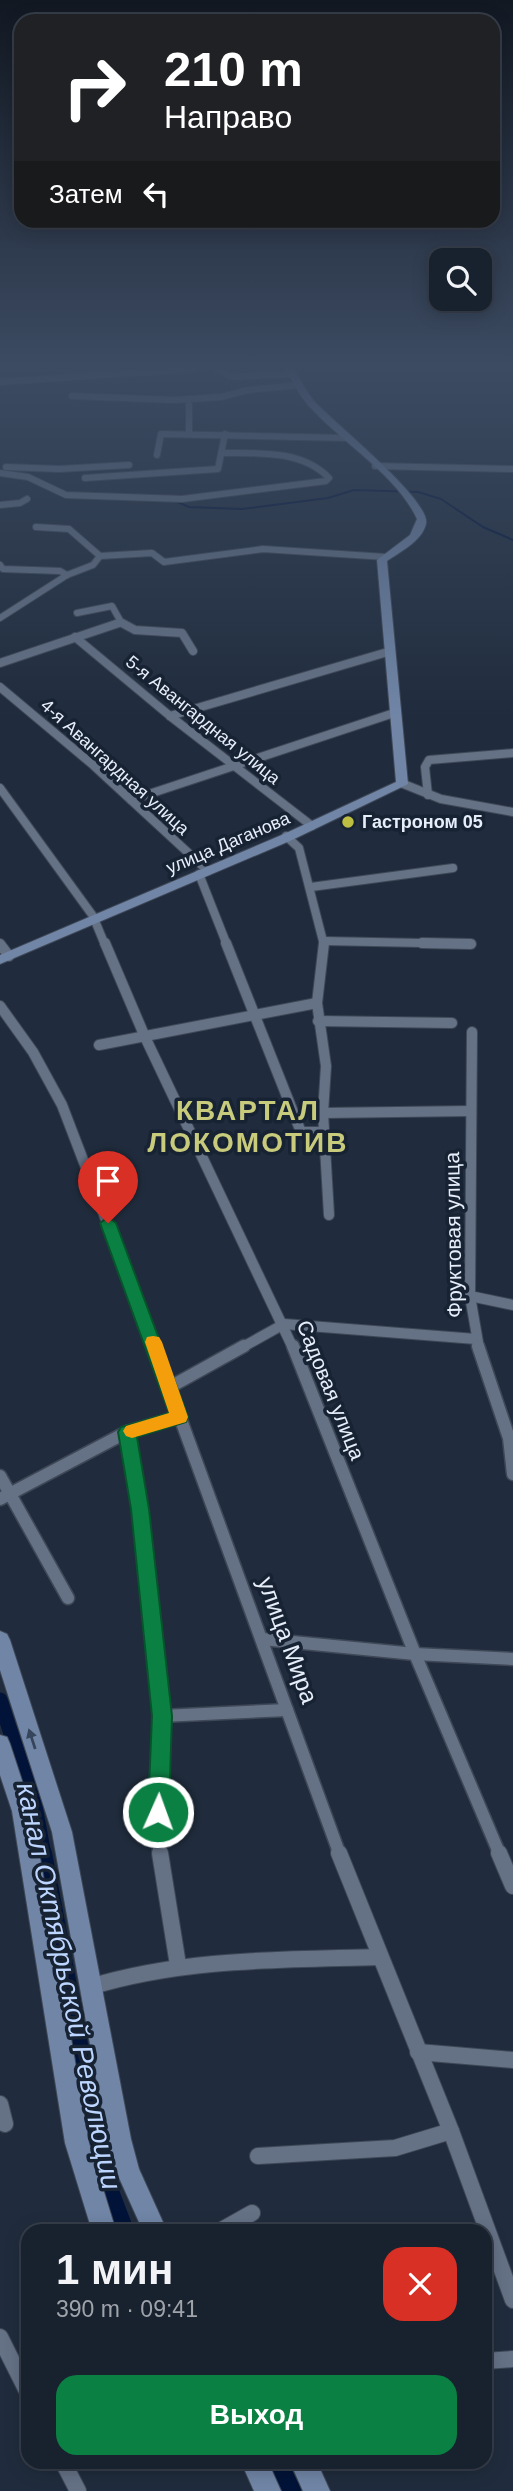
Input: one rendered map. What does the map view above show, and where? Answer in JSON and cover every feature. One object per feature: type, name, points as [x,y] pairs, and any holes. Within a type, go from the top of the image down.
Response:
[{"type":"main road","points":[[395,485],[419,509],[423,519],[421,529],[382,560],[402,784]]},
{"type":"main road","name":"улица Даганова","points":[[4,958],[402,784]]},
{"type":"main road","points":[[0,1640],[62,1832],[119,2139],[128,2171],[152,2224]]},
{"type":"main road","points":[[0,1744],[22,1811],[77,2143],[102,2224]]},
{"type":"main road","points":[[257,2469],[268,2491]]},
{"type":"main road","points":[[306,2469],[317,2491]]},
{"type":"street","points":[[45,485],[66,495],[182,499],[292,485]]},
{"type":"street","points":[[0,505],[20,503],[27,499]]},
{"type":"street","points":[[36,527],[69,529],[100,556],[152,553],[164,562],[263,549],[385,557]]},
{"type":"street","points":[[0,618],[67,575],[93,565],[100,556]]},
{"type":"street","points":[[0,565],[3,569],[61,571],[67,575]]},
{"type":"street","points":[[77,613],[112,606],[121,622],[135,630],[182,633],[193,651]]},
{"type":"street","points":[[0,663],[121,622]]},
{"type":"street","name":"5-я Авангардная улица","points":[[75,637],[170,716],[311,826]]},
{"type":"street","points":[[170,716],[390,651]]},
{"type":"street","name":"4-я Авангардная улица","points":[[0,687],[131,800],[203,873]]},
{"type":"street","points":[[131,800],[395,713]]},
{"type":"street","points":[[428,795],[425,767],[429,760],[513,753]]},
{"type":"street","points":[[402,784],[428,795],[513,812]]},
{"type":"street","name":"Садовая улица","points":[[0,788],[94,917],[145,1037],[284,1324],[415,1654],[513,1886]]},
{"type":"street","points":[[287,836],[299,848],[324,941],[317,1003],[326,1066],[323,1113],[329,1215]]},
{"type":"street","points":[[311,887],[453,867]]},
{"type":"street","points":[[203,873],[301,1132],[324,1132]]},
{"type":"street","points":[[324,941],[471,944]]},
{"type":"street","points":[[0,944],[4,958]]},
{"type":"street","points":[[99,1045],[317,1003]]},
{"type":"street","name":"улица Мира","points":[[0,1006],[33,1052],[62,1105],[170,1387],[317,1797],[451,2131],[485,2224]]},
{"type":"street","points":[[318,1021],[452,1023]]},
{"type":"street","name":"Фруктовая улица","points":[[472,1032],[470,1296],[476,1339],[509,1438],[513,1474]]},
{"type":"street","points":[[323,1113],[470,1111]]},
{"type":"street","points":[[470,1296],[513,1305]]},
{"type":"street","points":[[170,1387],[284,1324],[476,1339]]},
{"type":"street","points":[[6,1497],[127,1432],[179,1417]]},
{"type":"street","points":[[127,1432],[140,1509],[162,1716],[157,1836],[178,1965]]},
{"type":"street","points":[[0,1476],[6,1497],[68,1598]]},
{"type":"street","points":[[262,1639],[415,1654],[513,1659]]},
{"type":"street","points":[[162,1716],[287,1710]]},
{"type":"street","points":[[90,1987],[126,1974],[178,1965],[380,1957]]},
{"type":"street","points":[[418,2052],[513,2060]]},
{"type":"street","points":[[0,2104],[5,2124]]},
{"type":"street","points":[[258,2156],[395,2148],[451,2131]]},
{"type":"street","points":[[232,2224],[252,2213]]},
{"type":"street","name":"улица Мира","points":[[492,2243],[513,2300]]},
{"type":"street","points":[[0,2337],[21,2379]]},
{"type":"street","points":[[492,2360],[513,2358]]},
{"type":"street","points":[[67,2469],[78,2491]]},
{"type":"waterway","points":[[173,500],[189,507],[242,509],[328,498],[354,490],[418,492],[441,499],[483,527],[513,540]]},
{"type":"waterway","name":"канал Октябрьской Революции","points":[[0,1700],[35,1806],[44,1855]]},
{"type":"waterway","name":"канал Октябрьской Революции","points":[[43,1853],[103,2173],[122,2224]]},
{"type":"waterway","name":"канал Октябрьской Революции","points":[[281,2469],[292,2491]]},
{"type":"slow traffic","points":[[132,1431],[179,1417],[153,1342]]},
{"type":"place","name":"Гастроном 05","points":[[348,822]]},
{"type":"district","name":"КВАРТАЛ ЛОКОМОТИВ","points":[[248,1126]]},
{"type":"route","points":[[108,1223],[179,1417],[127,1432],[140,1509],[162,1716],[158,1812]]}]
